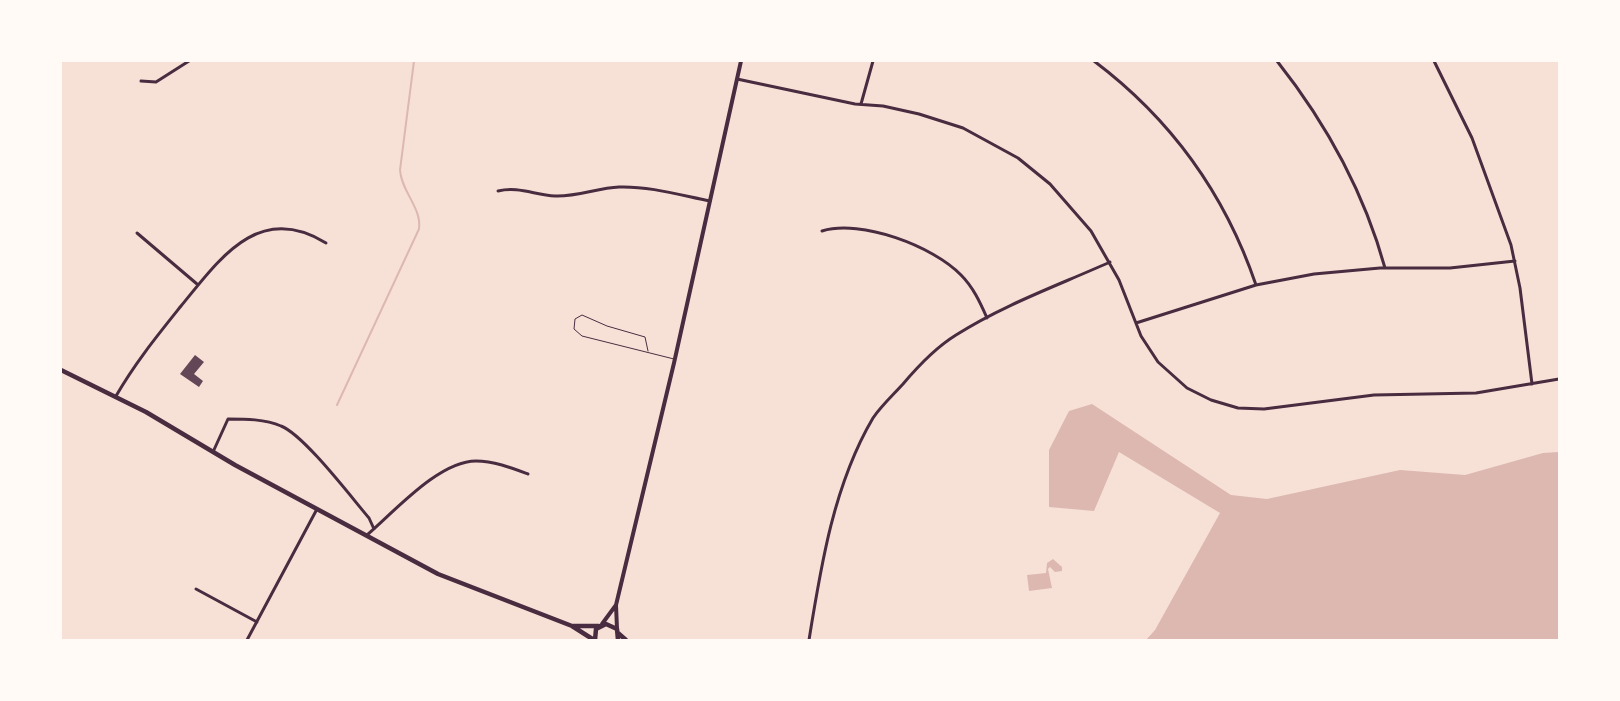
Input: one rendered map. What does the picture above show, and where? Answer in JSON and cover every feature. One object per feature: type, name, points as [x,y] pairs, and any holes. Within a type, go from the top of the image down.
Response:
[{"type":"main road","points":[[618,640],[616,604],[675,359],[741,61]]},
{"type":"main road","points":[[61,370],[116,396],[213,452],[438,574],[572,626],[594,640]]},
{"type":"main road","points":[[594,640],[594,633],[616,604]]},
{"type":"main road","points":[[572,626],[610,624],[626,640]]},
{"type":"street","points":[[141,81],[156,82],[189,61]]},
{"type":"street","points":[[861,104],[872,61]]},
{"type":"street","points":[[1094,61],[1144,104],[1195,163],[1230,222],[1256,285]]},
{"type":"street","points":[[1277,61],[1310,106],[1341,157],[1365,210],[1385,268]]},
{"type":"street","points":[[1434,61],[1472,138],[1515,261],[1532,384]]},
{"type":"street","points":[[737,79],[861,104],[883,106],[943,121],[1000,147],[1034,170],[1065,199],[1091,231],[1110,262],[1136,323],[1150,350],[1175,379],[1199,395],[1238,408],[1264,409],[1389,394],[1470,394],[1559,379]]},
{"type":"street","points":[[498,191],[516,188],[542,195],[566,196],[630,187],[710,200]]},
{"type":"street","points":[[822,231],[833,227],[850,228],[898,239],[925,250],[962,276],[976,294],[987,318]]},
{"type":"street","points":[[116,396],[152,339],[229,250],[258,234],[292,230],[316,237],[326,243]]},
{"type":"street","points":[[137,233],[198,284]]},
{"type":"street","points":[[1136,323],[1256,285],[1314,274],[1385,268],[1450,268],[1515,261]]},
{"type":"street","points":[[809,640],[822,564],[836,510],[848,473],[874,417],[925,358],[954,336],[987,318],[1110,262]]},
{"type":"street","points":[[213,452],[228,419],[249,419],[283,426],[303,442],[369,518],[374,529]]},
{"type":"street","points":[[367,535],[437,474],[455,465],[486,462],[528,474]]},
{"type":"street","points":[[248,640],[317,509]]},
{"type":"street","points":[[196,589],[257,622]]},
{"type":"lane","points":[[648,351],[645,337],[607,326],[582,316],[575,319],[576,333],[582,336],[675,359]]},
{"type":"shaded area","points":[[1092,404],[1231,495],[1267,499],[1400,470],[1465,475],[1543,453],[1559,452],[1559,640],[1146,640],[1155,630],[1220,513],[1119,452],[1094,511],[1049,507],[1049,450],[1069,411]]},
{"type":"shaded area","points":[[1053,559],[1062,567],[1062,571],[1055,572],[1050,567],[1048,569],[1052,588],[1029,591],[1027,575],[1046,573],[1047,563]]},
{"type":"building","points":[[195,355],[204,362],[194,374],[203,381],[199,387],[180,374]]},
{"type":"waterway","points":[[337,405],[419,229],[415,207],[401,178],[400,170],[414,61]]}]
